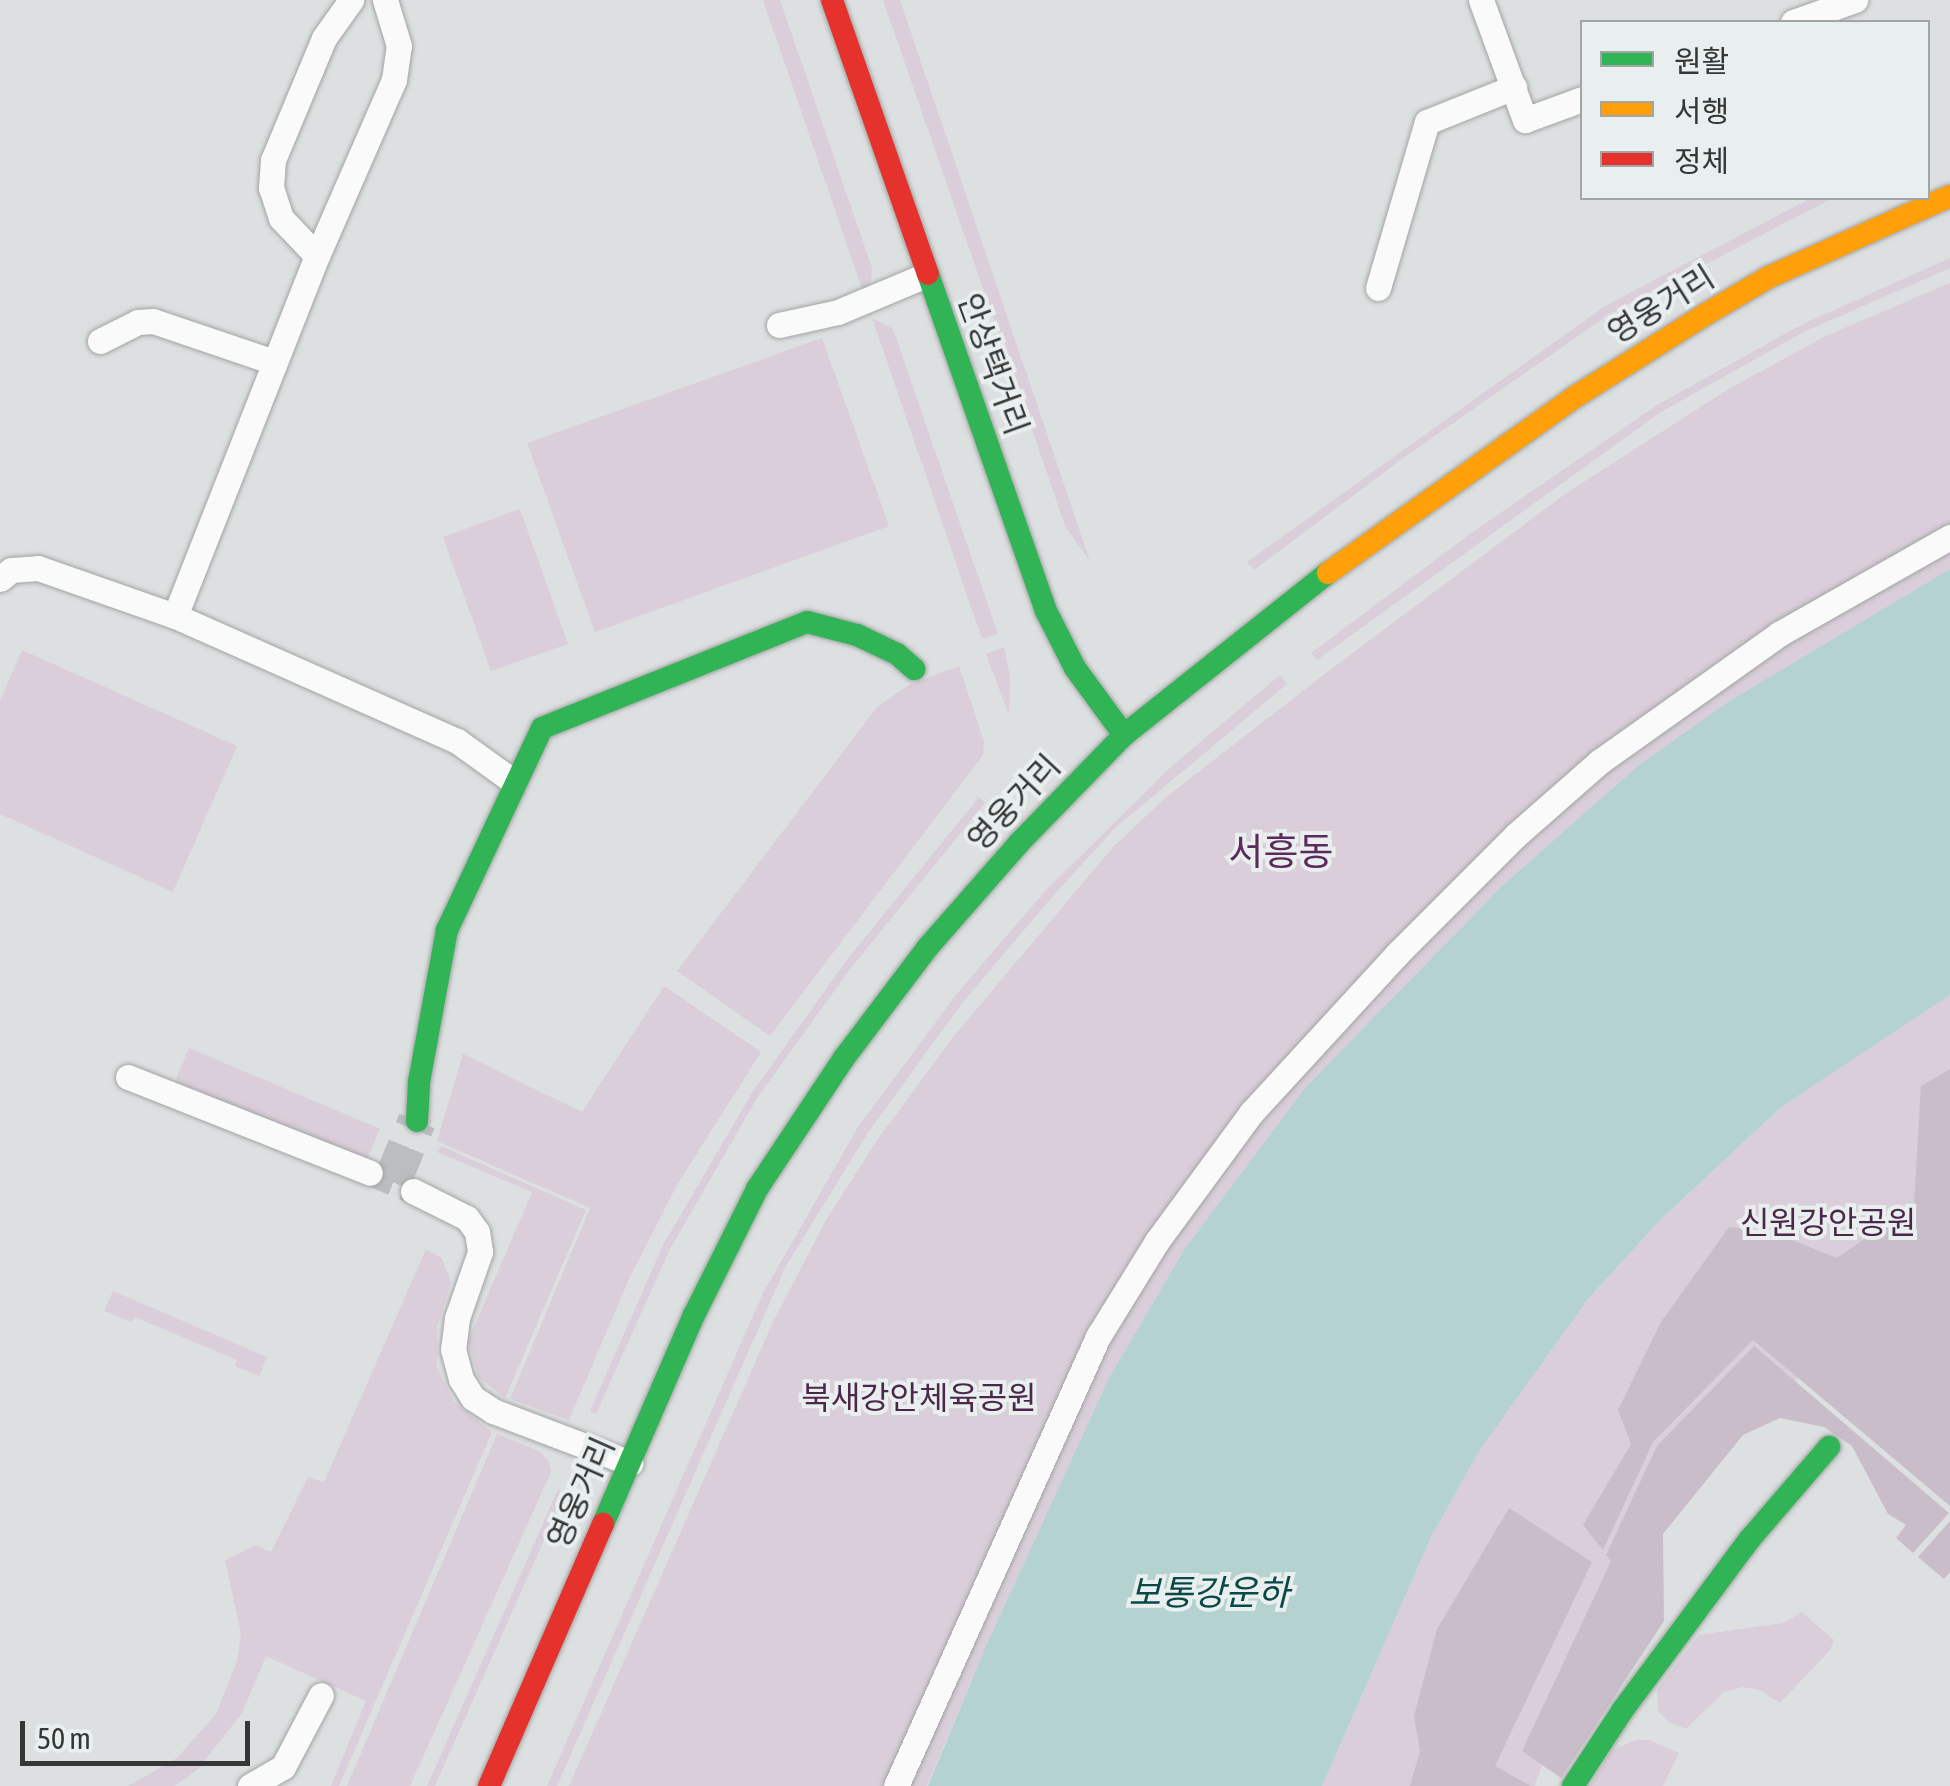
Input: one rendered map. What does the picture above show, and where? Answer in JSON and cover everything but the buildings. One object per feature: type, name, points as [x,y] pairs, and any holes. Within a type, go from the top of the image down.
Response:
[{"type":"main road","name":"안상택거리","points":[[832,0],[1046,611],[1075,668],[1124,735]]},
{"type":"main road","name":"영웅거리","points":[[489,1786],[694,1314],[757,1188],[844,1058],[941,932],[1019,842],[1124,735],[1411,511],[1578,395],[1770,277],[1950,196]]},
{"type":"main road","points":[[417,1121],[419,1082],[447,930],[542,728],[807,622],[857,635],[897,654],[914,669]]},
{"type":"main road","points":[[1573,1786],[1622,1710],[1738,1556],[1829,1447]]},
{"type":"street","points":[[317,256],[281,218],[271,188],[274,160],[324,38],[350,0]]},
{"type":"street","points":[[175,616],[317,256],[394,80],[399,46],[385,0]]},
{"type":"street","points":[[1481,0],[1526,120],[1580,100]]},
{"type":"street","points":[[1799,20],[1855,0]]},
{"type":"street","points":[[1378,288],[1427,122],[1514,87]]},
{"type":"street","points":[[779,325],[838,312],[926,275]]},
{"type":"street","points":[[100,341],[138,322],[153,321],[274,362]]},
{"type":"street","points":[[896,1786],[1098,1335],[1157,1241],[1251,1113],[1410,940],[1516,836],[1599,762],[1779,634],[1950,537]]},
{"type":"street","points":[[0,579],[12,570],[38,568],[175,616],[457,740],[514,782]]},
{"type":"street","points":[[128,1077],[370,1173]]},
{"type":"street","points":[[413,1191],[467,1218],[478,1232],[480,1252],[457,1318],[453,1350],[461,1380],[473,1398],[493,1411],[630,1463]]},
{"type":"street","points":[[250,1786],[283,1767],[321,1695]]},
{"type":"green space","points":[[763,0],[780,0],[872,268],[871,282],[863,292]]},
{"type":"green space","points":[[883,0],[900,0],[1090,561],[1066,528]]},
{"type":"green space","points":[[1807,200],[1829,200],[1608,315],[1406,456],[1254,570],[1247,562],[1605,306]]},
{"type":"green space","points":[[1950,258],[1950,268],[1804,332],[1661,412],[1317,660],[1311,653],[1467,536],[1657,405],[1801,325]]},
{"type":"green space","name":"북새강안체육공원","points":[[1950,283],[1950,569],[1728,702],[1639,765],[1503,885],[1305,1088],[1184,1250],[1109,1378],[986,1646],[927,1786],[569,1786],[772,1324],[826,1220],[878,1139],[954,1036],[1112,848],[1165,798],[1565,494],[1730,388],[1826,336]]},
{"type":"green space","points":[[872,318],[893,329],[998,634],[982,639]]},
{"type":"green space","points":[[822,338],[889,526],[595,632],[527,443]]},
{"type":"green space","points":[[520,509],[568,644],[491,671],[443,537]]},
{"type":"green space","points":[[1004,647],[1010,676],[1009,715],[986,654]]},
{"type":"green space","points":[[22,650],[237,746],[173,892],[0,814],[0,701]]},
{"type":"green space","points":[[959,666],[984,742],[983,755],[770,1036],[677,971],[877,707],[909,685]]},
{"type":"green space","points":[[1280,675],[1287,684],[1114,829],[1053,896],[963,1002],[867,1134],[786,1266],[557,1786],[547,1786],[763,1293],[858,1127],[955,996],[1046,890],[1173,765]]},
{"type":"green space","points":[[979,797],[985,803],[851,968],[757,1098],[669,1251],[596,1414],[590,1411],[663,1245],[753,1091],[846,961]]},
{"type":"green space","points":[[664,986],[761,1052],[677,1185],[629,1279],[569,1420],[510,1399],[590,1208],[437,1141],[463,1054],[582,1112]]},
{"type":"green space","name":"신원강안공원","points":[[1950,995],[1950,1289],[1805,1372],[1647,1504],[1534,1786],[1322,1786],[1431,1537],[1479,1451],[1588,1299],[1660,1220],[1781,1107]]},
{"type":"green space","points":[[189,1048],[380,1129],[366,1162],[175,1081]]},
{"type":"green space","points":[[441,1146],[586,1210],[505,1398],[479,1378],[468,1341],[532,1192],[437,1152]]},
{"type":"green space","points":[[426,1249],[442,1258],[451,1283],[437,1327],[437,1368],[454,1402],[492,1432],[339,1786],[331,1786],[366,1701],[266,1656],[242,1713],[198,1769],[175,1786],[128,1786],[177,1758],[216,1714],[237,1661],[241,1634],[225,1560],[255,1545],[271,1552],[308,1477],[324,1482]]},
{"type":"green space","points":[[113,1291],[267,1357],[259,1376],[235,1366],[237,1360],[135,1317],[132,1322],[104,1311]]},
{"type":"green space","points":[[497,1434],[539,1451],[549,1461],[551,1472],[410,1786],[347,1786]]},
{"type":"green space","points":[[560,1485],[557,1511],[435,1786],[427,1786]]},
{"type":"green space","points":[[1802,1612],[1834,1640],[1830,1650],[1780,1703],[1760,1690],[1742,1687],[1724,1692],[1686,1729],[1669,1722],[1658,1711],[1657,1689],[1699,1635],[1784,1623]]},
{"type":"green space","points":[[1636,1740],[1649,1740],[1679,1753],[1663,1786],[1590,1786],[1612,1750]]},
{"type":"shaded area","points":[[1950,1069],[1950,1506],[1753,1340],[1653,1442],[1603,1550],[1583,1525],[1631,1444],[1618,1410],[1661,1322],[1729,1227],[1772,1232],[1837,1258],[1914,1204],[1921,1086]]},
{"type":"shaded area","points":[[1754,1346],[1949,1513],[1913,1553],[1896,1538],[1906,1525],[1888,1514],[1852,1446],[1824,1427],[1780,1418],[1743,1435],[1663,1534],[1664,1621],[1561,1778],[1522,1751],[1611,1561],[1606,1555],[1657,1446]]},
{"type":"shaded area","points":[[1509,1508],[1592,1562],[1495,1766],[1531,1786],[1410,1786],[1420,1751],[1414,1716],[1437,1629]]},
{"type":"shaded area","points":[[1950,1521],[1950,1572],[1944,1579],[1918,1557]]},
{"type":"water","name":"보통강운하","points":[[1950,569],[1950,995],[1781,1107],[1660,1220],[1588,1299],[1479,1451],[1431,1537],[1322,1786],[928,1786],[986,1646],[1109,1378],[1184,1250],[1305,1088],[1503,885],[1639,765],[1728,702]]},
{"type":"tunnel","points":[[392,1182],[417,1121]]},
{"type":"tunnel","points":[[370,1173],[413,1191]]},
{"type":"traffic: fast","points":[[928,274],[1046,611],[1075,668],[1124,735]]},
{"type":"traffic: fast","points":[[603,1524],[694,1315],[757,1189],[844,1058],[928,947],[1019,843],[1124,735],[1328,573]]},
{"type":"traffic: fast","points":[[417,1121],[419,1082],[447,930],[542,728],[807,622],[857,635],[897,654],[914,669]]},
{"type":"traffic: fast","points":[[1573,1786],[1622,1711],[1749,1540],[1829,1447]]},
{"type":"traffic: slow","points":[[1328,573],[1578,395],[1706,314],[1769,277],[1950,196]]},
{"type":"traffic: jam","points":[[832,0],[928,274]]},
{"type":"traffic: jam","points":[[489,1786],[603,1524]]},
{"type":"district","name":"서흥동","points":[[1281,852]]}]
